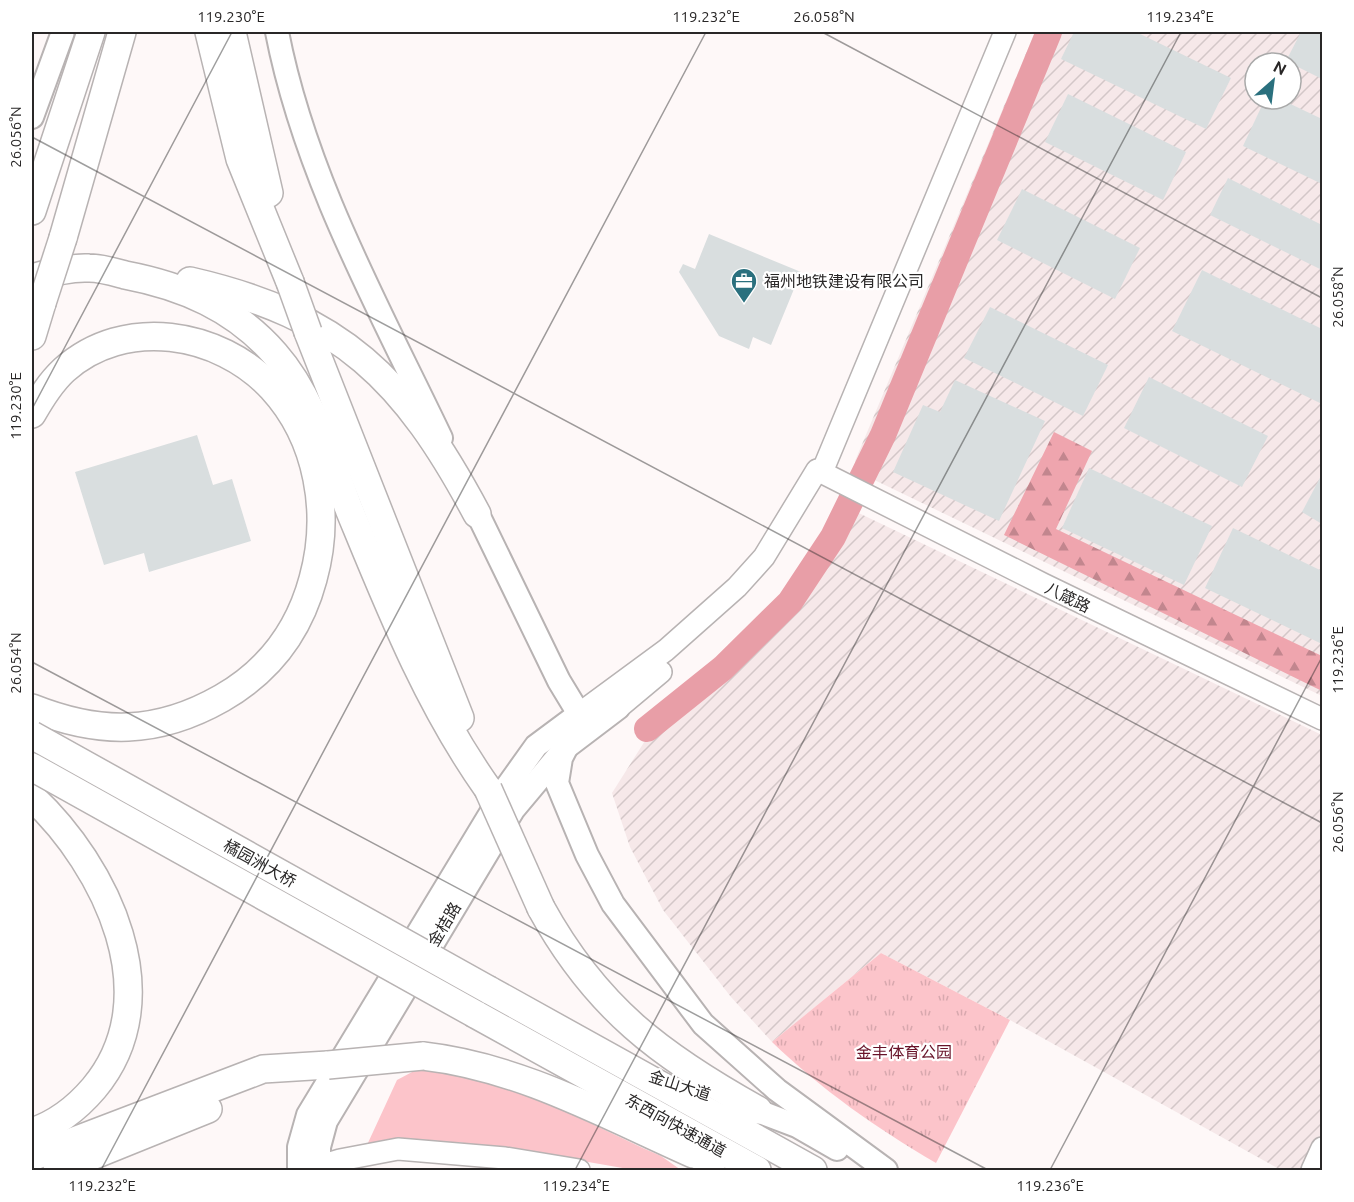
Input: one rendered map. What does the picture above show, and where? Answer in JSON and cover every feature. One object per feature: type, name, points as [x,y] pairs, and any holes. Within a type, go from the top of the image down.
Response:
[{"type":"highway","points":[[32,211],[91,32]]},
{"type":"highway","points":[[32,336],[63,238],[122,32]]},
{"type":"highway","points":[[209,32],[240,159],[488,789],[541,908],[584,976],[616,1011],[653,1044],[696,1075],[758,1110]]},
{"type":"highway","points":[[232,32],[290,282]]},
{"type":"highway","points":[[90,268],[146,279],[196,294],[236,319],[275,355],[294,381],[317,428],[418,671],[452,734],[488,789]]},
{"type":"highway","points":[[32,278],[52,272],[90,268],[133,269],[229,290],[275,306],[340,341],[379,372],[421,421],[447,458],[477,514]]},
{"type":"highway","points":[[32,414],[48,387],[64,370],[82,357],[119,341],[165,336],[191,339],[250,368],[273,388],[288,410],[304,436],[313,460],[319,487],[322,532],[316,571],[303,611],[293,631],[267,666],[251,680],[207,706],[167,722],[142,727],[81,725],[32,708]]},
{"type":"highway","name":"橘园洲大桥","points":[[32,735],[489,990]]},
{"type":"highway","name":"橘园洲大桥","points":[[32,767],[596,1080]]},
{"type":"highway","points":[[32,797],[61,826],[92,868],[108,903],[120,942],[128,989],[127,1016],[122,1037],[102,1078],[72,1109],[55,1122],[32,1132]]},
{"type":"highway","name":"金山大道","points":[[489,990],[608,1056]]},
{"type":"highway","points":[[32,1157],[263,1070],[423,1056],[457,1060],[507,1072],[693,1154]]},
{"type":"highway","name":"东西向快速通道","points":[[608,1056],[813,1170]]},
{"type":"highway","points":[[57,1170],[282,1080],[328,1065]]},
{"type":"highway","name":"东西向快速通道","points":[[596,1080],[757,1170]]},
{"type":"main road","points":[[32,117],[63,32]]},
{"type":"main road","points":[[277,32],[291,95],[326,193],[477,514],[559,681],[579,714],[579,723],[564,749],[557,783],[587,855],[624,921],[703,1024],[777,1090],[886,1170]]},
{"type":"main road","name":"金桔路","points":[[311,1169],[320,1148],[326,1121],[513,810],[564,749],[618,708]]},
{"type":"main road","points":[[311,1169],[299,1147],[308,1115],[506,788],[536,746],[579,714]]},
{"type":"main road","name":"金山大道","points":[[608,1056],[649,1076],[758,1110],[797,1126],[875,1170]]},
{"type":"main road","points":[[596,1080],[714,1170]]},
{"type":"street","points":[[618,708],[715,627],[750,594],[791,541],[828,475],[1005,32]]},
{"type":"street","points":[[579,714],[666,650],[746,579],[828,475]]},
{"type":"street","name":"八箴路","points":[[828,475],[1043,584],[1323,719]]},
{"type":"street","points":[[311,1169],[398,1149],[505,1158],[579,1170]]},
{"type":"street","points":[[1312,1170],[1323,1149]]},
{"type":"shaded area","points":[[1035,32],[1322,32],[1322,696],[862,474],[855,461]]},
{"type":"shaded area","points":[[842,505],[1322,735],[1322,1170],[1281,1170],[1010,1020],[881,953],[772,1042],[731,997],[663,910],[630,847],[612,793],[655,725],[759,619],[800,584]]},
{"type":"green space","points":[[1054,432],[1092,451],[1056,529],[1322,656],[1322,691],[1004,535]]},
{"type":"green space","name":"金丰体育公园","points":[[881,953],[1010,1020],[936,1163],[850,1107],[772,1042]]},
{"type":"green space","points":[[431,1070],[491,1082],[520,1092],[661,1156],[681,1170],[634,1170],[456,1142],[367,1145],[397,1080],[414,1071]]},
{"type":"building","points":[[1074,32],[1136,32],[1231,78],[1206,129],[1061,59]]},
{"type":"building","points":[[1301,32],[1322,32],[1322,79],[1303,70],[1303,51],[1291,51]]},
{"type":"building","points":[[1068,94],[1186,152],[1163,200],[1045,142]]},
{"type":"building","points":[[1303,110],[1322,119],[1322,184],[1243,146],[1259,111]]},
{"type":"building","points":[[1228,178],[1322,225],[1322,270],[1210,215]]},
{"type":"building","points":[[1022,189],[1140,248],[1115,299],[997,240]]},
{"type":"building","name":"福州地铁建设有限公司","points":[[709,234],[801,272],[771,345],[753,337],[749,349],[719,336],[679,272],[683,264],[695,269]]},
{"type":"building","points":[[1202,270],[1322,329],[1322,404],[1172,331]]},
{"type":"building","points":[[990,307],[1108,365],[1083,416],[964,358]]},
{"type":"building","points":[[1149,377],[1268,436],[1242,487],[1124,428]]},
{"type":"building","points":[[955,380],[1045,421],[999,521],[893,472],[923,405],[940,412]]},
{"type":"building","points":[[197,435],[213,485],[232,479],[251,541],[149,572],[144,553],[104,565],[75,472]]},
{"type":"building","points":[[1089,468],[1212,526],[1184,585],[1062,528]]},
{"type":"building","points":[[1322,474],[1322,524],[1302,512]]},
{"type":"building","points":[[1233,528],[1322,571],[1322,644],[1205,588]]},
{"type":"waterway","points":[[647,729],[723,668],[790,602],[833,537],[883,435],[1049,32]]},
{"type":"place","name":"福州地铁建设有限公司","points":[[744,304]]}]
